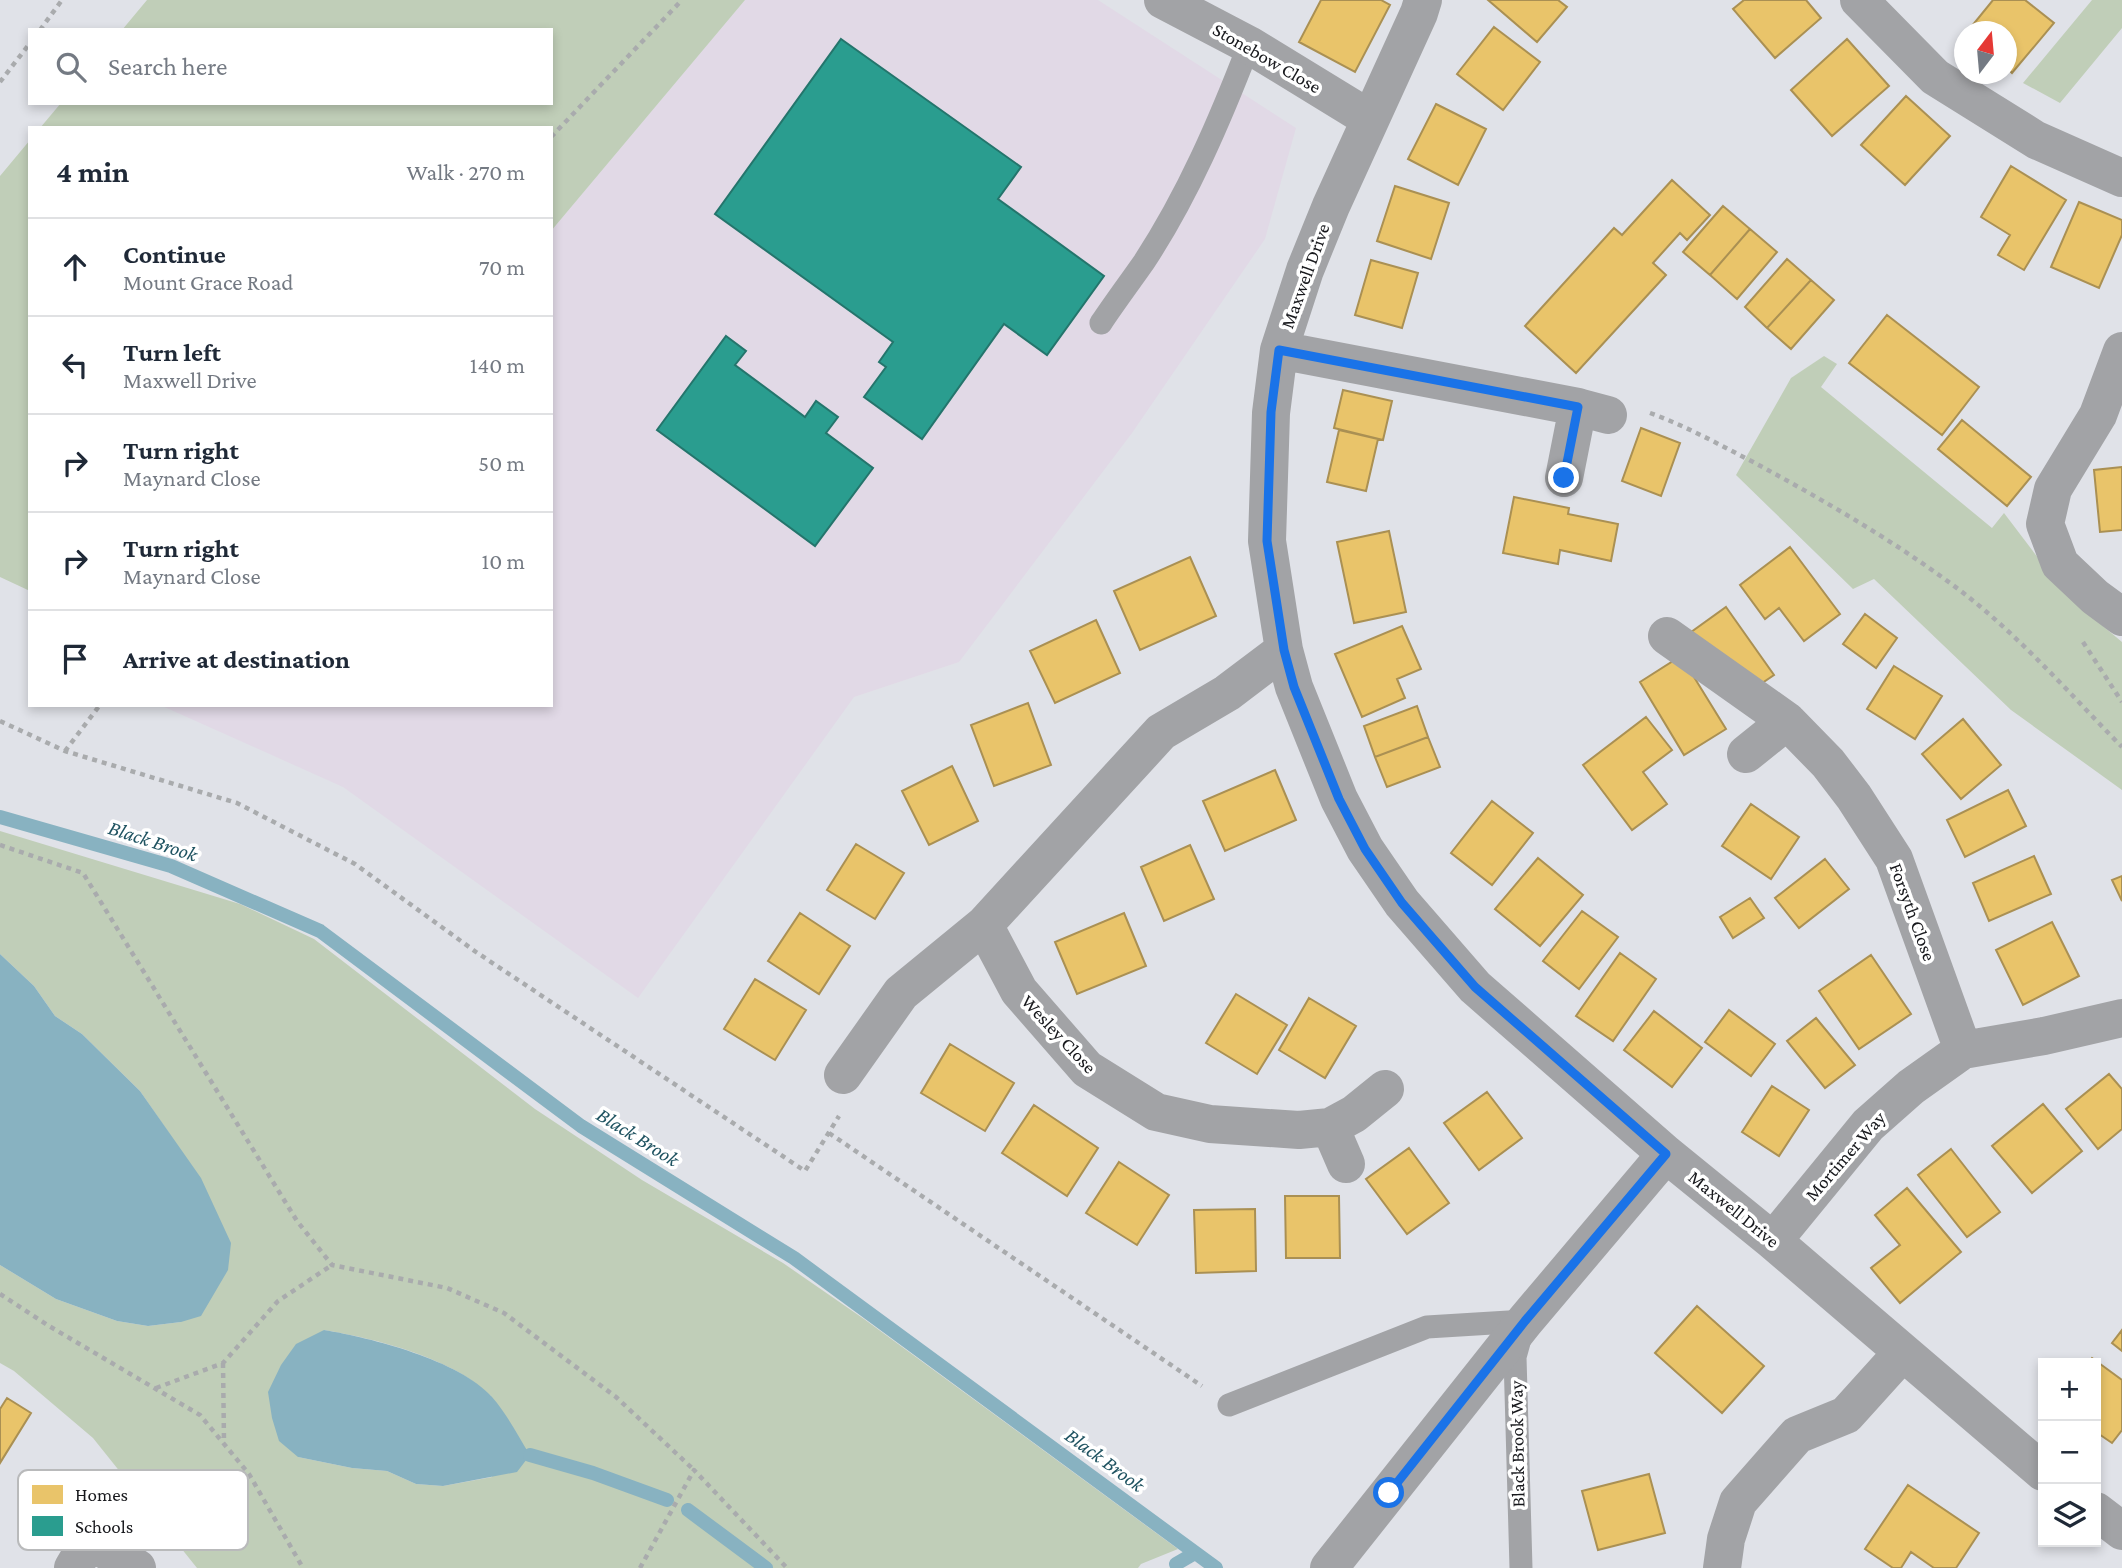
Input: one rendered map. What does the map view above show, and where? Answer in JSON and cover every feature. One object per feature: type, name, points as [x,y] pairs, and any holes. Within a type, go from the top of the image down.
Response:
[{"type":"street","name":"Stonebow Close","points":[[1163,0],[1249,46],[1370,119]]},
{"type":"street","name":"Maxwell Drive","points":[[1423,0],[1305,270],[1279,350],[1271,412],[1267,541],[1284,650],[1294,687],[1339,799],[1365,849],[1402,903],[1475,987],[1666,1154],[1773,1241],[2038,1468]]},
{"type":"street","points":[[1859,0],[1935,77],[2036,140],[2122,178]]},
{"type":"street","points":[[1279,350],[1593,411],[1564,478]]},
{"type":"street","points":[[2122,351],[2098,415],[2053,489],[2045,524],[2060,564],[2095,597],[2122,617]]},
{"type":"street","name":"Forsyth Close","points":[[1667,636],[1787,721],[1841,780],[1894,859],[1963,1050]]},
{"type":"street","points":[[844,1075],[901,993],[984,925],[1161,732],[1227,693],[1284,650]]},
{"type":"street","points":[[1746,754],[1787,721]]},
{"type":"street","name":"Wesley Close","points":[[984,925],[1019,991],[1087,1069],[1156,1112],[1210,1124],[1299,1130],[1330,1127],[1354,1114],[1385,1089]]},
{"type":"street","name":"Mortimer Way","points":[[1773,1241],[1868,1125],[1911,1087],[1963,1050],[2044,1037],[2122,1018]]},
{"type":"street","points":[[1330,1127],[1346,1164]]},
{"type":"street","points":[[1329,1568],[1525,1321],[1666,1154]]},
{"type":"street","points":[[1722,1568],[1726,1539],[1738,1502],[1797,1435],[1846,1415],[1902,1353]]},
{"type":"street","points":[[2101,1515],[2122,1531]]},
{"type":"street","points":[[81,1554],[137,1568]]},
{"type":"lane","points":[[1101,323],[1145,261],[1176,206],[1220,118],[1249,46]]},
{"type":"lane","points":[[1229,1405],[1427,1327],[1525,1321]]},
{"type":"lane","name":"Black Brook Way","points":[[1521,1568],[1515,1357],[1525,1321]]},
{"type":"path","points":[[41,28],[62,0]]},
{"type":"path","points":[[553,135],[682,0]]},
{"type":"path","points":[[0,82],[28,46]]},
{"type":"path","points":[[1593,411],[1619,402],[1680,424],[1808,492],[1902,551],[1966,596],[2026,648],[2122,747]]},
{"type":"path","points":[[65,751],[98,707]]},
{"type":"path","points":[[0,721],[65,751],[237,803],[355,864],[476,952],[805,1171],[829,1133],[1229,1405]]},
{"type":"path","points":[[0,845],[83,873],[297,1221],[332,1265],[447,1288],[504,1313],[616,1397],[694,1470],[787,1568]]},
{"type":"path","points":[[155,1389],[223,1363],[278,1301],[332,1265]]},
{"type":"path","points":[[0,1294],[200,1415],[246,1470]]},
{"type":"path","points":[[223,1363],[224,1443]]},
{"type":"path","points":[[640,1568],[694,1470]]},
{"type":"path","points":[[248,1473],[303,1568]]},
{"type":"shaded area","points":[[745,0],[1098,0],[1296,128],[1265,239],[1132,433],[959,662],[854,697],[638,998],[343,787],[164,707],[553,707],[553,229]]},
{"type":"green space","points":[[147,0],[745,0],[553,229],[553,126],[42,126],[59,105],[553,105],[553,28],[124,28]]},
{"type":"green space","points":[[2092,0],[2122,0],[2122,28],[2060,103],[2023,83]]},
{"type":"green space","points":[[28,142],[28,590],[0,577],[0,176]]},
{"type":"green space","points":[[1824,356],[1837,364],[1821,387],[1992,528],[2004,513],[2067,596],[2122,642],[2122,790],[2011,710],[1874,579],[1853,589],[1736,475],[1791,378]]},
{"type":"green space","points":[[0,831],[240,904],[314,939],[535,1109],[642,1180],[783,1263],[864,1319],[1178,1549],[1141,1564],[1138,1568],[197,1568],[183,1550],[248,1550],[248,1470],[119,1470],[93,1438],[14,1371],[0,1363],[0,1265],[56,1299],[117,1321],[148,1326],[181,1322],[169,1133],[140,1091],[82,1034],[55,1016],[34,986],[0,954]],"holes":[[[324,1330],[376,1341],[444,1365],[464,1375],[491,1396],[492,1477],[443,1486],[416,1484],[387,1471],[352,1468],[298,1457]]]},
{"type":"water","points":[[0,954],[34,986],[55,1016],[82,1034],[140,1091],[201,1178],[231,1243],[228,1270],[201,1316],[181,1322],[148,1326],[117,1321],[56,1299],[0,1265]]},
{"type":"water","points":[[324,1330],[390,1345],[459,1372],[492,1397],[530,1455],[517,1472],[443,1486],[416,1484],[387,1471],[352,1468],[298,1457],[279,1441],[268,1392],[281,1365],[296,1344]]},
{"type":"building: Homes","points":[[1321,0],[1381,0],[1390,5],[1355,72],[1299,42]]},
{"type":"building: Homes","points":[[1488,0],[1558,0],[1567,7],[1537,42]]},
{"type":"building: Homes","points":[[1744,0],[1806,0],[1821,18],[1775,58],[1733,9]]},
{"type":"building: Homes","points":[[1993,0],[2025,0],[2054,23],[2017,67],[2017,21],[1976,21]]},
{"type":"building: Homes","points":[[1494,27],[1540,62],[1503,110],[1457,74]]},
{"type":"building: Homes","points":[[1847,39],[1889,86],[1832,136],[1791,90]]},
{"type":"building: Homes","points":[[1906,96],[1950,136],[1905,185],[1861,145]]},
{"type":"building: Homes","points":[[1436,104],[1486,129],[1458,185],[1408,159]]},
{"type":"building: Homes","points":[[2011,166],[2066,200],[2024,270],[1998,255],[2010,235],[1981,217]]},
{"type":"building: Homes","points":[[1672,180],[1710,215],[1687,240],[1680,233],[1653,263],[1666,275],[1576,373],[1525,326],[1614,228],[1622,235]]},
{"type":"building: Homes","points":[[1395,186],[1449,203],[1431,259],[1377,241]]},
{"type":"building: Homes","points":[[2079,202],[2122,220],[2122,235],[2099,288],[2051,267]]},
{"type":"building: Homes","points":[[1723,206],[1750,229],[1710,275],[1683,252]]},
{"type":"building: Homes","points":[[1750,229],[1777,252],[1737,299],[1710,275]]},
{"type":"building: Homes","points":[[1787,259],[1811,280],[1767,328],[1745,307]]},
{"type":"building: Homes","points":[[1371,260],[1418,273],[1402,328],[1355,315]]},
{"type":"building: Homes","points":[[1811,280],[1834,300],[1791,349],[1767,328]]},
{"type":"building: Homes","points":[[1887,315],[1979,387],[1942,435],[1849,363]]},
{"type":"building: Homes","points":[[1343,390],[1392,401],[1383,440],[1334,428]]},
{"type":"building: Homes","points":[[1962,420],[2031,477],[2007,506],[1938,449]]},
{"type":"building: Homes","points":[[1641,428],[1680,443],[1661,496],[1622,481]]},
{"type":"building: Homes","points":[[1339,430],[1378,439],[1366,491],[1327,482]]},
{"type":"building: Homes","points":[[2122,467],[2122,530],[2100,532],[2094,470]]},
{"type":"building: Homes","points":[[1514,497],[1569,508],[1568,514],[1618,524],[1611,561],[1560,550],[1558,564],[1503,553]]},
{"type":"building: Homes","points":[[1389,531],[1406,612],[1354,623],[1337,542]]},
{"type":"building: Homes","points":[[1790,547],[1840,614],[1804,641],[1779,608],[1765,619],[1740,585]]},
{"type":"building: Homes","points":[[1190,557],[1216,616],[1140,650],[1114,591]]},
{"type":"building: Homes","points":[[1726,607],[1774,675],[1734,702],[1687,635]]},
{"type":"building: Homes","points":[[1865,614],[1897,638],[1876,668],[1843,644]]},
{"type":"building: Homes","points":[[1096,620],[1120,673],[1055,703],[1030,651]]},
{"type":"building: Homes","points":[[1402,626],[1421,669],[1397,679],[1405,698],[1362,717],[1335,654]]},
{"type":"building: Homes","points":[[1681,656],[1726,729],[1684,755],[1640,682]]},
{"type":"building: Homes","points":[[1894,666],[1942,696],[1915,739],[1867,709]]},
{"type":"building: Homes","points":[[1028,703],[1051,765],[994,786],[971,725]]},
{"type":"building: Homes","points":[[1417,706],[1428,737],[1375,757],[1364,726]]},
{"type":"building: Homes","points":[[1646,717],[1672,750],[1643,772],[1667,804],[1632,830],[1583,765]]},
{"type":"building: Homes","points":[[1963,719],[2001,765],[1961,799],[1922,754]]},
{"type":"building: Homes","points":[[1428,737],[1440,767],[1387,787],[1375,757]]},
{"type":"building: Homes","points":[[952,766],[978,821],[929,845],[902,791]]},
{"type":"building: Homes","points":[[1275,770],[1296,820],[1225,851],[1203,801]]},
{"type":"building: Homes","points":[[2008,790],[2026,826],[1965,857],[1947,820]]},
{"type":"building: Homes","points":[[1492,801],[1533,833],[1492,885],[1451,853]]},
{"type":"building: Homes","points":[[1751,804],[1799,837],[1771,879],[1722,846]]},
{"type":"building: Homes","points":[[856,844],[904,873],[875,919],[827,890]]},
{"type":"building: Homes","points":[[1190,845],[1214,899],[1164,921],[1141,867]]},
{"type":"building: Homes","points":[[2034,856],[2051,894],[1989,921],[1973,883]]},
{"type":"building: Homes","points":[[1538,858],[1583,895],[1540,946],[1495,909]]},
{"type":"building: Homes","points":[[1825,859],[1849,889],[1799,928],[1775,898]]},
{"type":"building: Homes","points":[[2122,876],[2122,901],[2112,880]]},
{"type":"building: Homes","points":[[1750,898],[1764,918],[1733,938],[1720,917]]},
{"type":"building: Homes","points":[[1582,911],[1618,937],[1579,989],[1543,961]]},
{"type":"building: Homes","points":[[800,913],[850,946],[819,994],[768,961]]},
{"type":"building: Homes","points":[[1124,913],[1146,966],[1077,994],[1055,942]]},
{"type":"building: Homes","points":[[2052,922],[2079,976],[2023,1005],[1996,950]]},
{"type":"building: Homes","points":[[1620,953],[1656,979],[1613,1041],[1576,1016]]},
{"type":"building: Homes","points":[[1871,955],[1911,1014],[1859,1049],[1819,991]]},
{"type":"building: Homes","points":[[755,979],[806,1010],[775,1060],[724,1029]]},
{"type":"building: Homes","points":[[1236,994],[1287,1025],[1257,1074],[1206,1043]]},
{"type":"building: Homes","points":[[1309,998],[1356,1026],[1325,1078],[1279,1050]]},
{"type":"building: Homes","points":[[1729,1010],[1775,1044],[1751,1076],[1705,1042]]},
{"type":"building: Homes","points":[[1654,1011],[1702,1048],[1672,1087],[1624,1050]]},
{"type":"building: Homes","points":[[1816,1018],[1855,1065],[1825,1088],[1787,1041]]},
{"type":"building: Homes","points":[[950,1044],[1014,1083],[985,1131],[921,1093]]},
{"type":"building: Homes","points":[[2109,1074],[2122,1089],[2122,1129],[2098,1149],[2066,1109]]},
{"type":"building: Homes","points":[[1772,1086],[1809,1110],[1779,1156],[1742,1132]]},
{"type":"building: Homes","points":[[1487,1092],[1522,1138],[1479,1170],[1444,1123]]},
{"type":"building: Homes","points":[[2043,1104],[2082,1151],[2032,1193],[1992,1146]]},
{"type":"building: Homes","points":[[1034,1105],[1098,1148],[1067,1196],[1002,1153]]},
{"type":"building: Homes","points":[[1409,1148],[1449,1203],[1407,1234],[1366,1179]]},
{"type":"building: Homes","points":[[1951,1149],[2000,1212],[1967,1237],[1918,1175]]},
{"type":"building: Homes","points":[[1119,1162],[1169,1195],[1137,1245],[1086,1213]]},
{"type":"building: Homes","points":[[1907,1188],[1961,1252],[1900,1303],[1871,1268],[1900,1245],[1875,1215]]},
{"type":"building: Homes","points":[[1285,1196],[1339,1196],[1340,1258],[1286,1258]]},
{"type":"building: Homes","points":[[1255,1209],[1256,1271],[1196,1273],[1194,1210]]},
{"type":"building: Homes","points":[[1697,1306],[1764,1366],[1722,1413],[1655,1353]]},
{"type":"building: Homes","points":[[2122,1330],[2122,1351],[2112,1343]]},
{"type":"building: Homes","points":[[2101,1365],[2122,1380],[2122,1430],[2112,1443],[2101,1435]]},
{"type":"building: Homes","points":[[7,1398],[31,1413],[0,1463],[0,1409]]},
{"type":"building: Homes","points":[[1649,1474],[1665,1533],[1598,1550],[1582,1491]]},
{"type":"building: Homes","points":[[1908,1485],[1979,1533],[1956,1568],[1934,1568],[1911,1552],[1901,1568],[1893,1568],[1865,1549]]},
{"type":"building: Schools","points":[[841,39],[1021,167],[998,199],[1104,276],[1047,355],[1004,324],[922,439],[864,397],[886,367],[879,362],[893,342],[715,214]]},
{"type":"building: Schools","points":[[726,336],[746,351],[735,365],[805,417],[816,401],[838,417],[826,433],[873,468],[815,546],[657,430]]},
{"type":"waterway","name":"Black Brook","points":[[0,817],[171,866],[320,931],[581,1126],[794,1258],[1216,1568]]},
{"type":"waterway","points":[[530,1455],[593,1473],[667,1500]]},
{"type":"waterway","points":[[688,1510],[766,1568]]},
{"type":"waterway","points":[[1176,1564],[1195,1553]]},
{"type":"route","points":[[1389,1493],[1525,1321],[1666,1154],[1475,987],[1402,903],[1365,849],[1339,799],[1294,687],[1284,650],[1267,541],[1271,412],[1279,350],[1578,407],[1564,478]]}]
